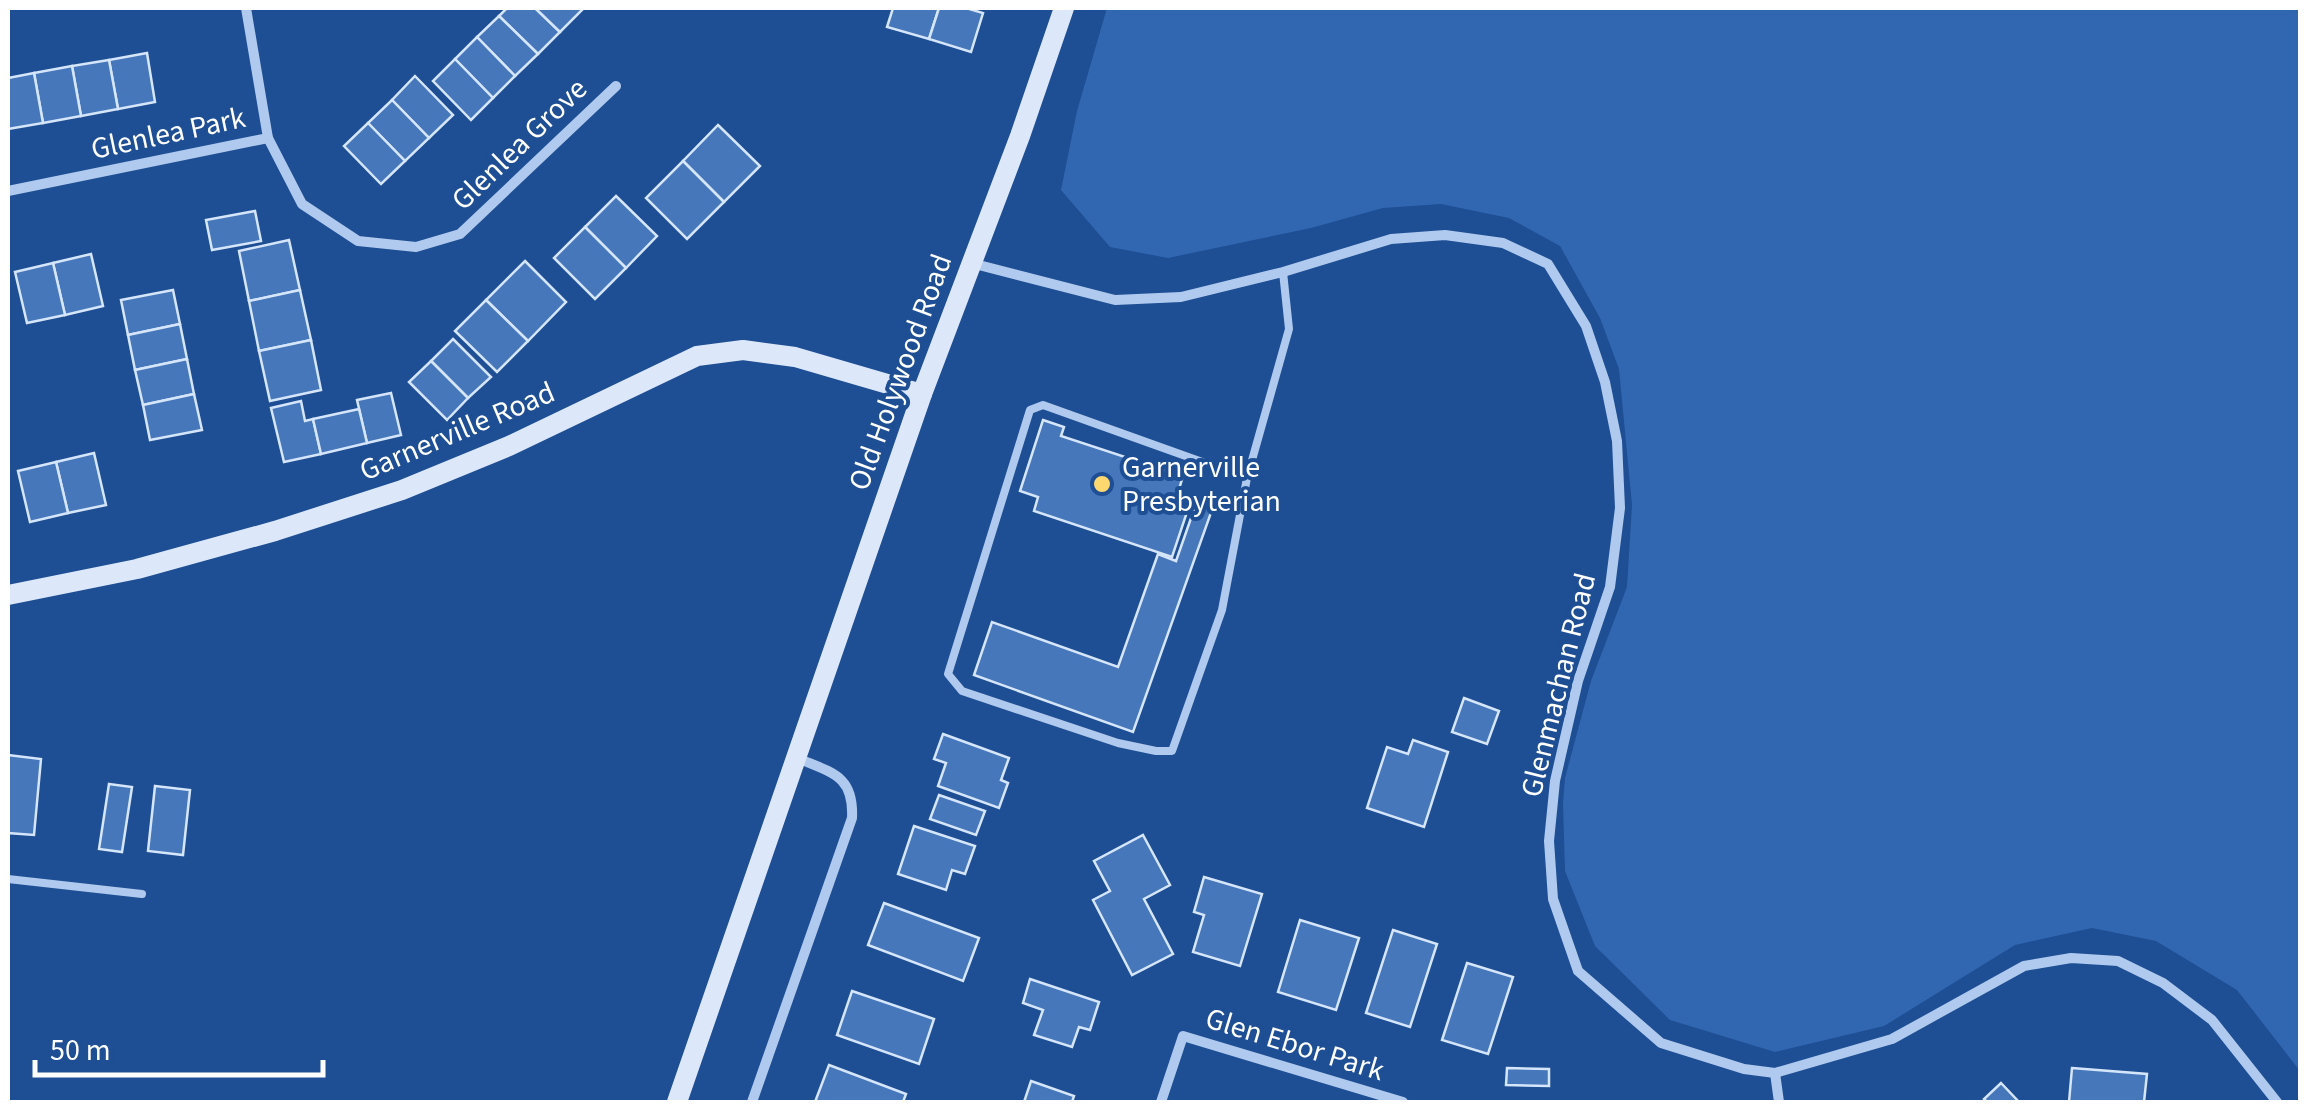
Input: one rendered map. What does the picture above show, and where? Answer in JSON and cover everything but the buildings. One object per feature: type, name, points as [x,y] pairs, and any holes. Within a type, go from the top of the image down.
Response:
[{"type":"street","name":"Glenlea Park","points":[[8,191],[268,138],[246,8]]},
{"type":"street","name":"Old Holywood Road","points":[[677,1102],[922,394],[1043,74],[1064,8]]},
{"type":"street","name":"Glenlea Grove","points":[[268,138],[302,204],[358,241],[416,247],[460,234],[616,86]]},
{"type":"street","name":"Glenmachan Road","points":[[971,263],[1114,300],[1181,297],[1283,272],[1390,239],[1445,234],[1504,244],[1548,264],[1586,326],[1605,382],[1618,440],[1620,508],[1610,587],[1578,681],[1555,781],[1549,841],[1553,899],[1578,971],[1661,1043],[1744,1069],[1775,1073],[1892,1039],[2024,966],[2071,958],[2118,961],[2163,983],[2212,1020],[2277,1102]]},
{"type":"street","name":"Garnerville Road","points":[[8,595],[137,569],[275,532],[402,490],[509,446],[697,356],[743,350],[794,358],[922,394]]},
{"type":"street","points":[[752,1102],[852,818],[853,796],[841,780],[796,758]]},
{"type":"street","name":"Glen Ebor Park","points":[[1161,1102],[1183,1036],[1404,1102]]},
{"type":"street","points":[[1775,1073],[1779,1102]]},
{"type":"lane","points":[[1247,478],[1043,405],[1030,410],[948,674],[962,691],[1118,743],[1172,751],[1222,610],[1247,478],[1289,329],[1283,272]]},
{"type":"lane","points":[[8,879],[142,894]]},
{"type":"shaded area","points":[[1107,8],[2300,8],[2300,1071],[2237,990],[2156,941],[2092,928],[2015,945],[1884,1026],[1775,1052],[1670,1020],[1595,946],[1565,871],[1565,778],[1591,681],[1627,587],[1632,505],[1619,369],[1600,318],[1560,246],[1509,218],[1441,204],[1383,208],[1311,228],[1168,258],[1110,247],[1061,190],[1077,111]]},
{"type":"place","name":"Garnerville Presbyterian","points":[[1102,484]]}]
